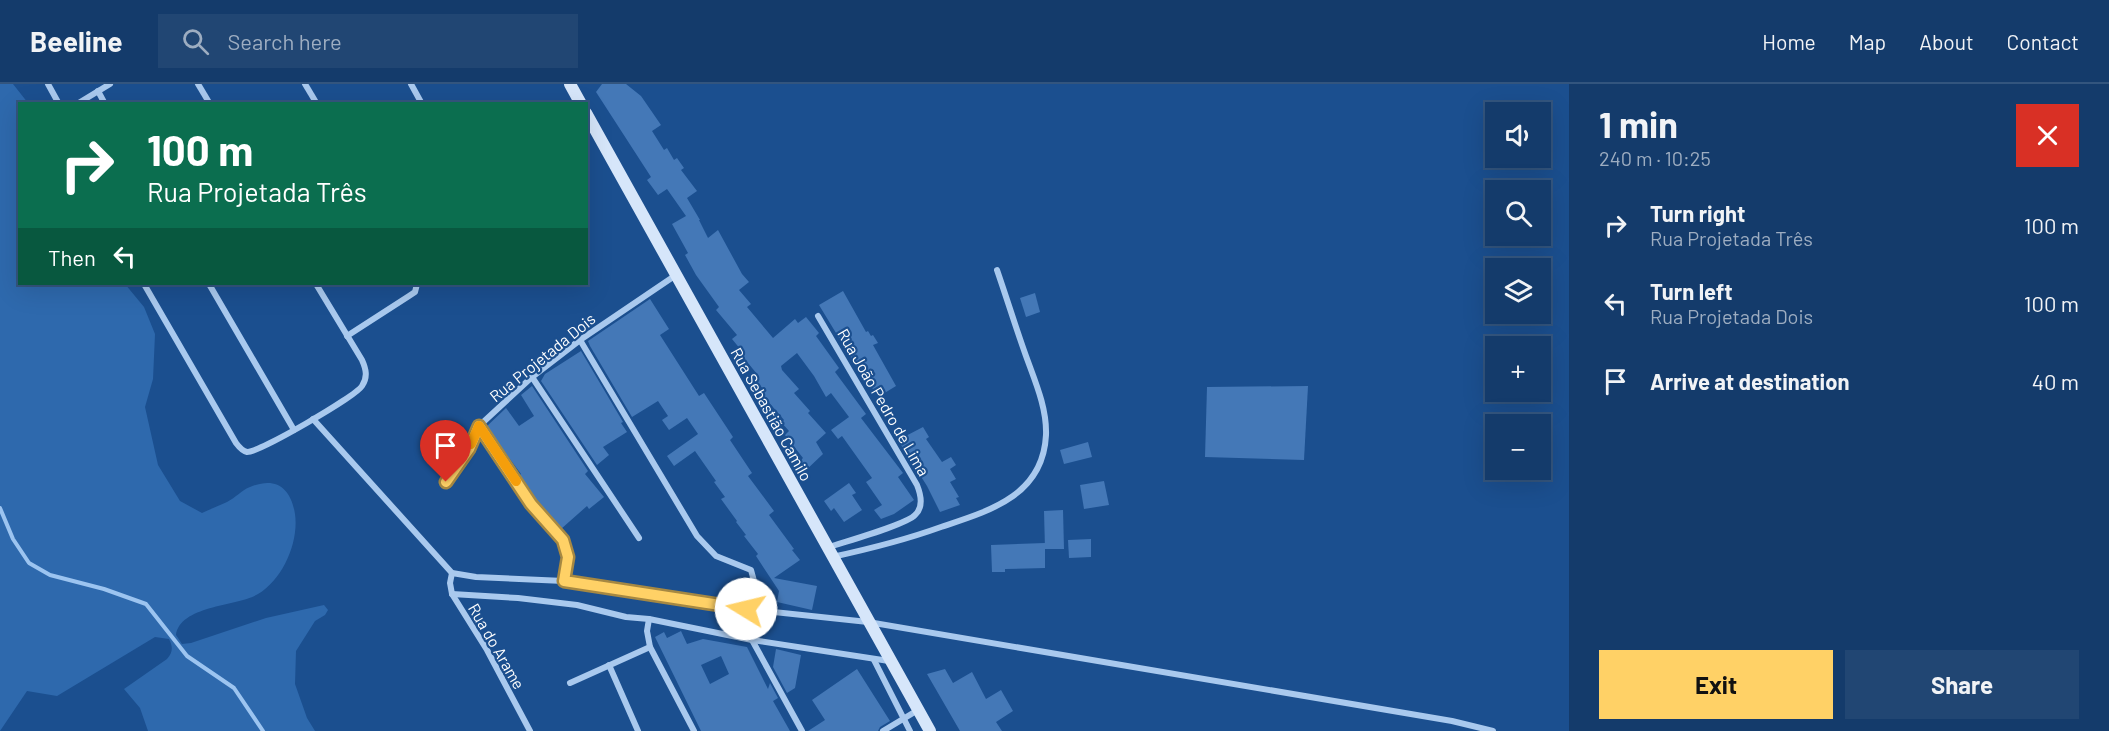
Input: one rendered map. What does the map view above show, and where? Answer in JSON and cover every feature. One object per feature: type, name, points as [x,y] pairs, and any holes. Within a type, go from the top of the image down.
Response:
[{"type":"main road","points":[[570,84],[580,102]]},
{"type":"main road","name":"Rua Sebastião Camilo","points":[[588,117],[930,731]]},
{"type":"street","points":[[48,84],[58,102]]},
{"type":"street","points":[[80,102],[110,84]]},
{"type":"street","points":[[198,84],[209,102]]},
{"type":"street","points":[[305,84],[316,102]]},
{"type":"street","points":[[411,84],[421,102]]},
{"type":"street","points":[[98,92],[104,102]]},
{"type":"street","points":[[829,553],[890,545],[982,514],[1017,492],[1038,468],[1046,436],[1042,407],[997,270]]},
{"type":"street","name":"Rua Projetada Dois","points":[[446,482],[469,449],[479,426],[532,377],[580,340],[677,275]]},
{"type":"street","points":[[145,285],[241,449],[247,452],[258,449],[313,419],[352,396],[364,384],[366,369],[317,285]]},
{"type":"street","points":[[210,285],[294,430]]},
{"type":"street","points":[[347,336],[415,292],[417,285]]},
{"type":"street","name":"Rua João Pedro de Lima","points":[[818,316],[917,485],[921,502],[920,509],[909,520],[829,553]]},
{"type":"street","points":[[580,340],[697,536],[716,556],[751,570],[754,581],[746,609]]},
{"type":"street","points":[[532,377],[639,538]]},
{"type":"street","points":[[313,419],[452,573],[564,581],[746,609],[868,622],[1452,721],[1494,731]]},
{"type":"street","points":[[479,426],[531,504],[563,540],[568,557],[564,581]]},
{"type":"street","name":"Rua do Arame","points":[[452,573],[450,583],[452,594],[487,650],[530,731]]},
{"type":"street","points":[[452,594],[519,598],[577,605],[752,640],[890,661]]},
{"type":"street","points":[[649,619],[646,631],[650,647],[694,731]]},
{"type":"street","points":[[752,640],[802,731]]},
{"type":"street","points":[[570,683],[650,647]]},
{"type":"street","points":[[874,660],[910,731]]},
{"type":"street","points":[[609,666],[638,731]]},
{"type":"street","points":[[883,731],[918,710]]},
{"type":"shaded area","points":[[0,84],[13,84],[27,102],[18,102],[18,285],[126,285],[144,307],[155,334],[153,379],[145,407],[158,465],[180,501],[202,513],[227,502],[247,488],[267,483],[275,484],[286,491],[293,505],[296,525],[292,548],[275,579],[258,594],[199,612],[188,618],[180,625],[176,635],[182,644],[191,643],[266,618],[324,605],[328,610],[325,615],[315,621],[296,651],[295,684],[307,718],[315,731],[148,731],[140,708],[124,689],[169,656],[172,649],[169,639],[155,637],[57,696],[27,691],[0,731]]},
{"type":"building","points":[[602,84],[626,84],[641,96],[661,125],[652,131],[664,150],[667,148],[674,160],[677,158],[684,168],[681,170],[697,191],[687,198],[708,238],[718,230],[742,274],[749,282],[739,290],[751,304],[747,307],[773,338],[795,319],[798,323],[806,317],[819,333],[816,336],[839,368],[835,372],[866,414],[861,418],[903,473],[898,477],[914,500],[894,514],[881,519],[874,510],[882,505],[866,482],[872,478],[842,436],[838,439],[831,430],[849,417],[831,393],[826,397],[797,353],[781,366],[782,370],[799,389],[794,393],[826,433],[816,442],[823,454],[804,472],[798,463],[803,458],[785,435],[789,431],[781,422],[784,420],[760,392],[763,389],[753,376],[757,374],[739,352],[741,350],[732,339],[737,335],[716,310],[719,307],[685,255],[688,253],[672,224],[686,216],[667,189],[658,195],[647,180],[651,177],[596,92]]},
{"type":"building","points":[[843,291],[866,332],[873,335],[878,343],[873,345],[896,386],[878,397],[869,383],[867,384],[819,305]]},
{"type":"building","points":[[1035,293],[1040,312],[1026,317],[1020,298]]},
{"type":"building","points":[[650,299],[669,329],[660,335],[699,396],[704,393],[733,437],[730,440],[752,473],[748,476],[774,511],[769,515],[800,560],[774,578],[817,586],[812,610],[777,602],[779,591],[756,556],[758,554],[721,499],[725,497],[714,482],[716,481],[695,451],[674,466],[667,456],[698,434],[687,418],[669,430],[662,420],[668,416],[658,401],[632,417],[590,346],[588,341]]},
{"type":"building","points":[[581,351],[627,432],[603,447],[609,455],[597,465],[541,381],[545,374]]},
{"type":"building","points":[[532,386],[588,471],[585,474],[604,497],[589,509],[587,506],[561,529],[536,501],[519,476],[521,474],[486,427],[506,408],[519,426],[534,416],[521,395]]},
{"type":"building","points":[[1308,386],[1304,460],[1205,457],[1207,387]]},
{"type":"building","points":[[923,427],[929,437],[926,439],[942,462],[951,457],[956,465],[950,469],[956,479],[950,482],[959,497],[956,498],[960,505],[940,512],[927,486],[901,445],[903,443],[900,439]]},
{"type":"building","points":[[1088,442],[1092,457],[1064,464],[1060,450]]},
{"type":"building","points":[[1104,481],[1109,505],[1084,509],[1080,485]]},
{"type":"building","points":[[849,483],[856,493],[852,495],[862,510],[844,522],[834,508],[831,511],[824,501]]},
{"type":"building","points":[[1063,510],[1064,549],[1045,549],[1044,511]]},
{"type":"building","points":[[1091,539],[1091,557],[1069,558],[1068,540]]},
{"type":"building","points":[[1045,543],[1045,568],[1005,569],[1005,572],[992,572],[991,545]]},
{"type":"building","points":[[681,631],[687,644],[703,639],[747,647],[768,689],[770,683],[778,698],[773,701],[790,731],[701,731],[655,637],[664,632],[667,638]],"holes":[[[721,656],[729,674],[710,684],[701,665]]]},
{"type":"building","points":[[776,649],[801,655],[795,688],[787,693],[773,667]]},
{"type":"building","points":[[857,669],[890,721],[878,731],[808,731],[825,720],[812,700]]},
{"type":"building","points":[[945,669],[953,683],[972,672],[986,699],[1001,690],[1013,711],[996,722],[1002,731],[960,731],[927,674]]},
{"type":"waterway","points":[[0,508],[13,539],[29,563],[50,575],[104,589],[146,604],[187,656],[234,688],[263,731]]},
{"type":"slow traffic","points":[[471,444],[479,426],[516,481]]},
{"type":"route","points":[[446,482],[469,449],[479,426],[531,504],[563,540],[568,557],[564,581],[746,609]]}]
